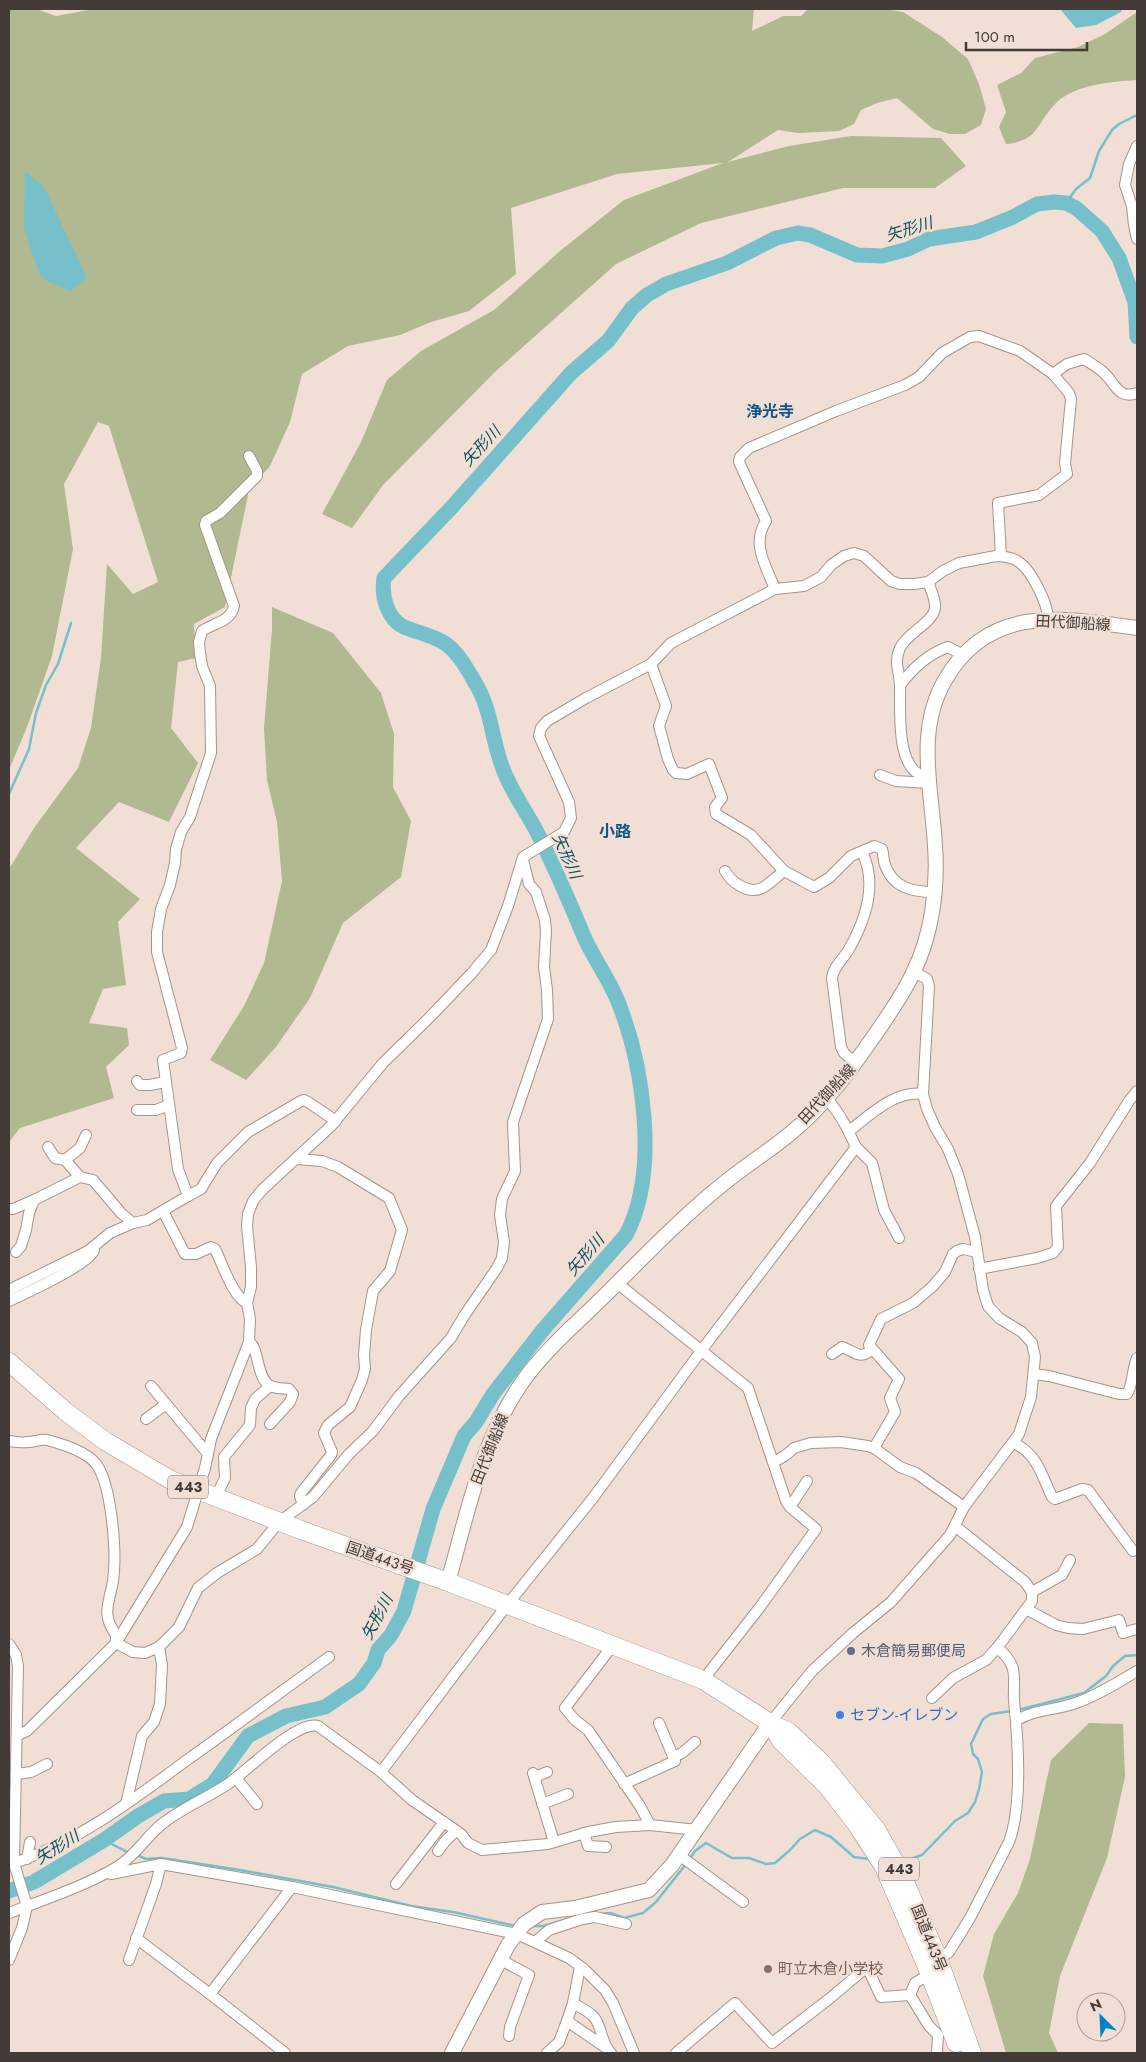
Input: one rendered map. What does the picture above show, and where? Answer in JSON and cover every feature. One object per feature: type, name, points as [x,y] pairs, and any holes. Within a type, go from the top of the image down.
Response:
[{"type":"highway","name":"国道443号","points":[[9,1362],[64,1411],[106,1441],[172,1480],[279,1522],[448,1582],[702,1680],[770,1723],[789,1732],[821,1762],[876,1829],[902,1875],[933,1963],[959,2053]]},
{"type":"highway","name":"国道443号","points":[[933,1963],[972,2053]]},
{"type":"main road","name":"田代御船線","points":[[448,1582],[482,1459],[499,1421],[524,1379],[553,1346],[617,1283],[723,1184],[792,1132],[827,1100],[856,1063],[914,972],[926,938],[932,913],[934,892],[936,848],[929,780],[928,728],[934,700],[954,664],[994,632],[1031,620],[1075,620],[1137,628]]},
{"type":"main road","points":[[456,2052],[508,1945],[524,1924],[542,1912],[575,1908],[649,1890],[679,1855],[770,1723]]},
{"type":"street","points":[[1137,146],[1129,164],[1125,185],[1132,206],[1137,239]]},
{"type":"street","points":[[775,589],[759,547],[760,530],[766,521],[739,462],[740,457],[748,448],[836,411],[905,385],[919,377],[942,353],[970,337],[979,336],[1020,351],[1053,374],[1072,399],[1065,463],[1067,474],[1039,495],[998,503],[1001,556]]},
{"type":"street","points":[[1053,374],[1067,364],[1084,359],[1104,373],[1117,391],[1126,395],[1137,393]]},
{"type":"street","points":[[188,1196],[178,1169],[163,1060],[177,1055],[181,1052],[182,1048],[157,952],[157,932],[161,909],[169,890],[181,832],[190,817],[211,753],[210,686],[202,666],[199,642],[202,630],[228,618],[233,612],[234,606],[205,525],[206,521],[220,513],[256,476],[257,471],[249,456]]},
{"type":"street","points":[[18,1735],[27,1731],[116,1643],[187,1527],[205,1468],[211,1439],[249,1342],[250,1319],[247,1303],[251,1287],[251,1267],[247,1226],[248,1214],[253,1201],[262,1190],[336,1121],[383,1063],[441,1006],[491,950],[498,935],[517,874],[525,857],[560,834],[568,824],[571,810],[570,802],[539,736],[541,728],[547,721],[651,664],[671,643],[710,621],[775,589],[804,586],[821,576],[831,564],[844,556],[854,553],[864,556],[891,581],[900,584],[928,582],[943,571],[959,564],[1001,556],[1019,562],[1044,600],[1048,619]]},
{"type":"street","points":[[928,582],[935,608],[933,614],[904,641],[896,664],[901,684],[900,738],[913,769],[929,780]]},
{"type":"street","points":[[901,684],[920,663],[939,650],[948,647],[963,655]]},
{"type":"street","points":[[651,664],[666,706],[660,726],[668,760],[673,770],[676,773],[687,774],[709,764],[722,798],[715,808],[716,814],[751,835],[784,871],[814,887],[828,878],[847,859],[874,846],[880,848],[883,852],[886,867],[893,880],[908,889],[934,892]]},
{"type":"street","points":[[880,776],[896,781],[929,780]]},
{"type":"street","points":[[856,1063],[844,1053],[841,1047],[832,978],[833,970],[849,950],[867,908],[869,874],[862,852]]},
{"type":"street","points":[[116,1643],[133,1652],[145,1653],[159,1647],[179,1627],[198,1588],[256,1550],[279,1522],[312,1497],[373,1431],[399,1396],[452,1338],[464,1316],[497,1268],[502,1258],[504,1242],[500,1216],[502,1200],[514,1171],[514,1122],[548,1019],[544,967],[545,920],[536,892],[529,884],[525,857]]},
{"type":"street","points":[[726,871],[732,882],[755,890],[761,889],[784,871]]},
{"type":"street","points":[[770,1723],[812,1671],[853,1633],[891,1602],[956,1526],[964,1507],[1014,1443],[1024,1423],[1034,1374],[1034,1350],[1032,1343],[1022,1332],[991,1311],[986,1300],[975,1237],[958,1174],[948,1149],[934,1127],[927,1109],[923,1094],[929,986],[927,979],[914,972]]},
{"type":"street","points":[[137,1081],[140,1085],[165,1082]]},
{"type":"street","points":[[980,1270],[1053,1253],[1058,1247],[1056,1206],[1090,1163],[1137,1091]]},
{"type":"street","points":[[849,1132],[870,1114],[895,1100],[911,1093],[923,1094]]},
{"type":"street","points":[[827,1100],[833,1106],[856,1147],[872,1164],[884,1210],[899,1238]]},
{"type":"street","points":[[9,1290],[60,1266],[94,1246],[110,1233],[133,1223],[147,1220],[200,1189],[217,1163],[248,1132],[301,1101],[308,1102],[336,1121]]},
{"type":"street","points":[[137,1110],[156,1110],[168,1105]]},
{"type":"street","points":[[65,1160],[80,1148],[86,1135]]},
{"type":"street","points":[[48,1147],[56,1158],[65,1160],[80,1177],[93,1180],[121,1213],[133,1223]]},
{"type":"street","points":[[381,1772],[507,1606],[593,1498],[701,1350],[856,1147]]},
{"type":"street","points":[[297,1159],[322,1161],[338,1166],[382,1193],[389,1198],[402,1230],[390,1271],[373,1292],[366,1330],[365,1370],[362,1380],[350,1407],[325,1428],[324,1436],[332,1452],[331,1456],[301,1492],[300,1496],[303,1504]]},
{"type":"street","points":[[9,1209],[34,1200],[80,1177]]},
{"type":"street","points":[[16,1252],[21,1246],[29,1212],[34,1200]]},
{"type":"street","points":[[163,1212],[185,1254],[196,1254],[212,1247],[216,1249],[234,1290],[247,1303]]},
{"type":"street","points":[[9,1301],[54,1279],[90,1258],[94,1254],[94,1246]]},
{"type":"street","points":[[874,1448],[896,1412],[890,1398],[900,1379],[872,1350],[869,1344],[881,1320],[913,1303],[932,1287],[945,1272],[957,1251],[963,1249],[977,1252]]},
{"type":"street","points":[[617,1283],[748,1388],[790,1507],[816,1528],[760,1607],[702,1680]]},
{"type":"street","points":[[249,1342],[254,1346],[259,1370],[270,1386],[289,1389],[293,1394],[290,1402],[270,1424]]},
{"type":"street","points":[[832,1354],[842,1348],[857,1356],[867,1354],[872,1350]]},
{"type":"street","points":[[1034,1374],[1126,1394],[1133,1391],[1132,1374],[1137,1358]]},
{"type":"street","points":[[151,1386],[208,1454]]},
{"type":"street","points":[[215,1498],[225,1478],[224,1458],[250,1425],[251,1408],[255,1399],[270,1386]]},
{"type":"street","points":[[146,1419],[166,1404]]},
{"type":"street","points":[[9,1441],[45,1440],[88,1457],[97,1466],[109,1501],[113,1538],[113,1580],[107,1603],[107,1619],[116,1635],[116,1643]]},
{"type":"street","points":[[774,1462],[794,1448],[824,1441],[856,1443],[874,1448],[900,1467],[916,1473],[964,1507]]},
{"type":"street","points":[[1014,1443],[1033,1456],[1052,1497],[1055,1499],[1082,1489],[1088,1490],[1133,1551]]},
{"type":"street","points":[[790,1507],[807,1481]]},
{"type":"street","points":[[932,1698],[953,1678],[986,1660],[998,1648],[1032,1600],[1032,1592],[1025,1582],[956,1526]]},
{"type":"street","points":[[1032,1592],[1062,1575],[1070,1560]]},
{"type":"street","points":[[1026,1609],[1056,1625],[1068,1628],[1083,1628],[1119,1620],[1124,1633],[1137,1629]]},
{"type":"street","points":[[9,1644],[16,1654],[18,1666],[18,1735],[14,1779],[15,1866],[26,1904],[22,1928],[9,1960]]},
{"type":"street","points":[[613,1645],[565,1708],[575,1720],[588,1730],[640,1806],[650,1825]]},
{"type":"street","points":[[126,1804],[142,1736],[154,1722],[160,1704],[162,1665],[159,1647]]},
{"type":"street","points":[[910,1995],[915,1983],[925,1977],[933,1963],[949,1952],[970,1918],[1012,1833],[1017,1795],[1017,1719],[1012,1667],[998,1648]]},
{"type":"street","points":[[15,1866],[79,1836],[329,1657]]},
{"type":"street","points":[[1017,1719],[1089,1698],[1137,1670]]},
{"type":"street","points":[[9,1912],[26,1904],[52,1898],[97,1878],[118,1866],[137,1852],[150,1834],[167,1820],[236,1778],[273,1748],[306,1726],[313,1724],[381,1772],[412,1800],[456,1831],[468,1843],[482,1850],[554,1842],[616,1826],[650,1825],[697,1830]]},
{"type":"street","points":[[624,1784],[675,1761],[659,1724]]},
{"type":"street","points":[[673,1757],[682,1754],[695,1742]]},
{"type":"street","points":[[14,1779],[46,1764]]},
{"type":"street","points":[[547,1772],[534,1775],[554,1842]]},
{"type":"street","points":[[236,1778],[257,1804]]},
{"type":"street","points":[[542,1804],[568,1794]]},
{"type":"street","points":[[396,1884],[444,1822]]},
{"type":"street","points":[[438,1851],[456,1831]]},
{"type":"street","points":[[584,1833],[588,1846],[606,1847]]},
{"type":"street","points":[[27,1859],[30,1842]]},
{"type":"street","points":[[679,1855],[743,1902]]},
{"type":"street","points":[[97,1878],[161,1864],[292,1888],[517,1934],[568,1958],[605,1990],[613,2003],[634,2053]]},
{"type":"street","points":[[128,1960],[156,1884],[161,1864]]},
{"type":"street","points":[[210,1994],[292,1888]]},
{"type":"street","points":[[535,1942],[549,1930],[582,1919],[595,1917],[626,1924]]},
{"type":"street","points":[[136,1938],[285,2053]]},
{"type":"street","points":[[501,1960],[529,1975],[510,2027],[509,2036]]},
{"type":"street","points":[[553,2051],[559,2042],[573,2003],[580,1967]]},
{"type":"street","points":[[676,2053],[734,2003],[772,2043],[867,1967],[881,1997],[910,1995]]},
{"type":"street","points":[[910,1995],[938,2035],[937,2053]]},
{"type":"street","points":[[573,2003],[594,2017],[608,2050]]},
{"type":"street","points":[[567,2021],[608,2050]]},
{"type":"green space","points":[[9,9],[36,9],[56,16],[94,9],[754,9],[752,31],[783,16],[801,16],[808,9],[883,9],[903,12],[942,37],[968,59],[979,84],[986,109],[981,125],[965,134],[950,134],[933,129],[897,98],[877,103],[861,110],[854,124],[839,131],[798,133],[778,130],[728,162],[789,146],[851,136],[941,138],[966,166],[935,188],[843,188],[701,223],[616,264],[497,370],[383,485],[352,528],[322,514],[361,442],[387,380],[421,351],[494,310],[560,251],[624,200],[723,163],[617,174],[511,208],[516,274],[469,311],[431,322],[400,335],[348,346],[302,374],[290,422],[270,466],[249,490],[225,607],[194,624],[196,658],[178,662],[171,728],[198,763],[169,822],[119,802],[76,848],[140,899],[118,922],[126,985],[103,989],[89,1023],[127,1028],[129,1045],[106,1067],[114,1098],[20,1128],[9,1142],[9,869],[34,828],[78,768],[91,728],[101,658],[107,564],[133,594],[158,582],[109,426],[98,422],[64,484],[73,549],[52,656],[27,727],[9,770]]},
{"type":"green space","points":[[1137,12],[1137,80],[1082,88],[1062,98],[1054,105],[1031,136],[1006,144],[999,127],[1006,112],[997,85],[1021,73],[1035,58],[1078,47],[1105,34]]},
{"type":"green space","points":[[272,607],[333,633],[381,693],[394,734],[393,787],[411,821],[401,877],[343,923],[310,998],[276,1047],[246,1080],[210,1060],[244,1006],[264,963],[282,881],[277,822],[267,780],[264,728]]},
{"type":"green space","points":[[1089,1723],[1123,1724],[1125,1777],[1107,1858],[1060,1976],[1049,2033],[1058,2053],[1006,2053],[983,1976],[994,1934],[1018,1893],[1030,1859],[1051,1760]]},
{"type":"water","points":[[1060,9],[1122,9],[1121,12],[1096,25],[1076,28]]},
{"type":"water","points":[[25,172],[44,187],[87,278],[70,291],[41,278],[24,229]]},
{"type":"waterway","points":[[1066,203],[1076,189],[1090,178],[1099,151],[1112,130],[1119,124],[1137,115]]},
{"type":"waterway","name":"矢形川","points":[[9,1891],[34,1882],[164,1801],[189,1799],[213,1784],[248,1736],[286,1716],[325,1707],[359,1684],[374,1663],[378,1650],[391,1635],[404,1611],[433,1509],[464,1436],[476,1422],[493,1394],[542,1331],[626,1235],[636,1209],[643,1180],[645,1149],[644,1117],[634,1054],[617,999],[585,939],[544,845],[501,765],[486,708],[477,686],[463,662],[448,646],[434,637],[404,627],[393,618],[386,606],[383,592],[384,578],[452,507],[571,373],[608,341],[632,308],[647,295],[666,284],[727,263],[776,238],[798,233],[810,235],[857,255],[882,256],[908,249],[929,239],[976,232],[1013,217],[1037,204],[1066,203],[1076,208],[1102,231],[1119,258],[1135,302],[1137,337]]},
{"type":"waterway","points":[[9,794],[29,749],[36,713],[46,685],[58,664],[71,623]]},
{"type":"waterway","points":[[1018,1710],[1084,1693],[1106,1676],[1113,1666],[1125,1656],[1137,1655]]},
{"type":"waterway","points":[[910,1859],[922,1855],[955,1821],[968,1813],[975,1802],[982,1772],[978,1759],[973,1754],[971,1744],[983,1719],[991,1714],[1012,1711]]},
{"type":"waterway","points":[[689,1860],[695,1851],[706,1843],[732,1858],[749,1858],[766,1864],[775,1863],[800,1839],[815,1830],[831,1837],[854,1857],[869,1859]]},
{"type":"waterway","points":[[104,1840],[129,1853]]},
{"type":"waterway","points":[[137,1855],[146,1859],[162,1858],[333,1887],[411,1906],[453,1912],[516,1926]]},
{"type":"waterway","points":[[600,1914],[611,1913],[624,1918],[643,1913],[656,1902],[686,1864]]},
{"type":"waterway","points":[[531,1926],[543,1926],[572,1918]]},
{"type":"place","name":"木倉簡易郵便局","points":[[851,1651]]},
{"type":"place","name":"セブン-イレブン","points":[[840,1715]]},
{"type":"place","name":"町立木倉小学校","points":[[768,1969]]},
{"type":"district","name":"浄光寺","points":[[770,411]]},
{"type":"district","name":"小路","points":[[615,831]]}]
